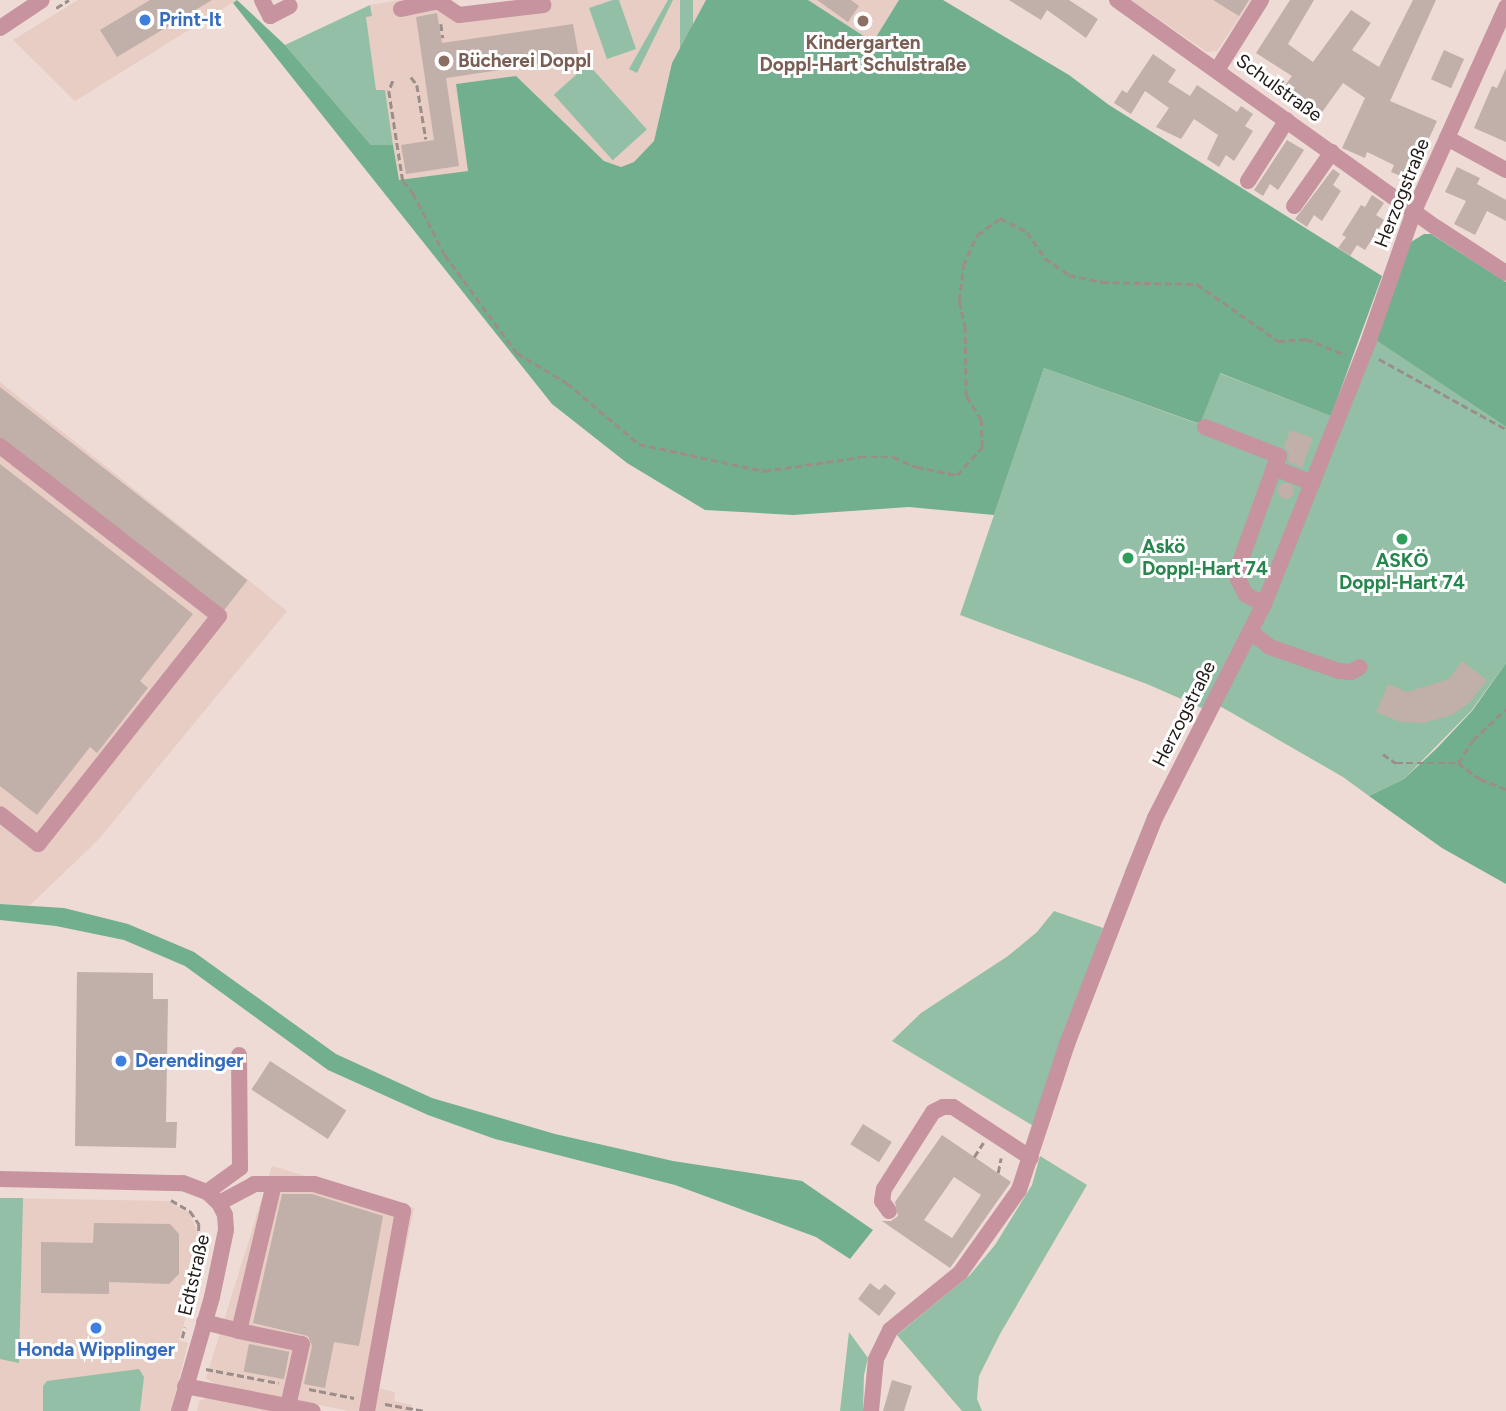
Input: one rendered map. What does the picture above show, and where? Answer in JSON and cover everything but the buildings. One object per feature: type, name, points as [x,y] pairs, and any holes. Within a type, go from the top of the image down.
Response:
[{"type":"street","points":[[0,28],[42,0]]},
{"type":"street","points":[[261,0],[270,16],[290,6]]},
{"type":"street","name":"Schulstraße","points":[[1117,0],[1414,212],[1506,273]]},
{"type":"street","points":[[1217,69],[1261,0]]},
{"type":"street","points":[[401,9],[438,1],[459,15],[542,5]]},
{"type":"street","name":"Herzogstraße","points":[[871,1411],[876,1359],[890,1329],[960,1273],[1019,1190],[1067,1044],[1151,829],[1264,604],[1362,356],[1414,212],[1506,7]]},
{"type":"street","points":[[1248,181],[1287,120]]},
{"type":"street","points":[[1447,138],[1506,170]]},
{"type":"street","points":[[1294,206],[1332,152]]},
{"type":"street","points":[[1205,427],[1279,456],[1239,565],[1238,579],[1245,595],[1264,604]]},
{"type":"street","points":[[0,446],[219,616],[38,844],[0,814]]},
{"type":"street","points":[[1274,468],[1312,483]]},
{"type":"street","points":[[1250,631],[1270,647],[1339,671],[1351,672],[1360,667]]},
{"type":"street","points":[[213,1197],[240,1168],[239,1055]]},
{"type":"street","points":[[889,1211],[883,1201],[884,1189],[933,1112],[943,1107],[953,1107],[1031,1158]]},
{"type":"street","points":[[0,1179],[183,1183],[213,1197],[254,1184],[314,1184],[403,1211],[368,1406]]},
{"type":"street","points":[[239,1331],[274,1184]]},
{"type":"street","name":"Edtstraße","points":[[179,1411],[196,1320],[226,1230],[225,1215],[213,1197]]},
{"type":"street","points":[[196,1320],[302,1344],[289,1406]]},
{"type":"street","points":[[185,1386],[313,1411]]},
{"type":"path","points":[[411,77],[417,85],[426,139]]},
{"type":"path","points":[[1277,83],[1283,80]]},
{"type":"path","points":[[393,81],[389,91],[403,181],[445,255],[517,353],[567,383],[639,444],[764,471],[860,457],[893,457],[917,467],[957,475],[982,447],[981,420],[966,396],[965,329],[959,301],[963,266],[976,235],[1000,218],[1027,232],[1045,258],[1069,275],[1102,282],[1197,284],[1278,341],[1306,339],[1362,356],[1506,429]]},
{"type":"path","points":[[1458,763],[1473,740],[1506,709]]},
{"type":"path","points":[[1383,754],[1396,763],[1458,763],[1480,779],[1506,789]]},
{"type":"path","points":[[167,1199],[184,1206],[199,1224],[195,1293]]},
{"type":"path","points":[[182,1338],[196,1320]]},
{"type":"path","points":[[206,1368],[293,1386],[368,1406],[423,1411]]},
{"type":"shaded area","points":[[78,0],[237,0],[75,101],[13,40]]},
{"type":"shaded area","points":[[400,0],[455,8],[521,0],[706,0],[672,63],[654,141],[634,162],[621,167],[604,161],[516,76],[456,84],[469,171],[398,180],[385,90],[376,91],[366,17],[371,15],[370,5]]},
{"type":"shaded area","name":"Kindergarten Doppl-Hart Schulstraße","points":[[808,0],[899,0],[873,42]]},
{"type":"shaded area","points":[[1131,0],[1251,0],[1217,51],[1207,52]]},
{"type":"shaded area","points":[[0,382],[287,611],[97,841],[30,905],[0,904]]},
{"type":"shaded area","points":[[272,1166],[414,1208],[377,1388],[395,1392],[394,1401],[412,1405],[411,1411],[349,1411],[215,1384],[206,1378]]},
{"type":"shaded area","points":[[0,1198],[168,1201],[189,1212],[198,1233],[197,1280],[179,1340],[188,1343],[171,1411],[0,1411]]},
{"type":"shaded area","points":[[207,1398],[272,1411],[197,1411],[199,1401]]},
{"type":"green space","points":[[237,0],[285,45],[371,145],[393,145],[399,180],[468,171],[456,84],[516,76],[604,161],[621,167],[634,162],[654,141],[672,63],[706,0],[808,0],[873,42],[899,0],[943,0],[1069,75],[1109,105],[1382,276],[1331,416],[1220,373],[1200,424],[1044,368],[994,515],[909,507],[793,515],[705,510],[627,463],[552,404],[233,3]]},
{"type":"green space","points":[[619,0],[636,49],[607,59],[589,8]]},
{"type":"green space","points":[[668,0],[673,0],[637,73],[629,69]]},
{"type":"green space","points":[[680,0],[693,0],[693,109],[680,109]]},
{"type":"green space","points":[[370,5],[372,16],[366,17],[376,90],[385,90],[393,145],[371,145],[285,45]]},
{"type":"green space","points":[[588,64],[647,129],[613,160],[554,95]]},
{"type":"green space","points":[[1424,234],[1431,234],[1506,282],[1506,427],[1374,339],[1411,242]]},
{"type":"green space","name":"Askö Doppl-Hart 74","points":[[1374,339],[1506,427],[1506,663],[1471,711],[1404,779],[1369,796],[1343,777],[1218,705],[1248,652],[1269,606],[1259,602],[1204,709],[1147,684],[960,615],[1044,368],[1199,424],[1219,373],[1342,420]]},
{"type":"green space","points":[[1506,663],[1506,884],[1442,848],[1369,796],[1404,779],[1437,748],[1472,711]]},
{"type":"green space","points":[[0,904],[64,908],[128,924],[194,952],[336,1054],[432,1098],[555,1134],[673,1161],[802,1181],[873,1230],[850,1259],[816,1237],[675,1185],[495,1139],[428,1115],[328,1070],[185,966],[124,940],[56,926],[0,920]]},
{"type":"green space","points":[[1054,911],[1103,928],[1035,1127],[892,1041],[921,1013],[1008,956],[1037,932]]},
{"type":"green space","points":[[1040,1156],[1087,1185],[1000,1334],[979,1376],[977,1399],[982,1411],[962,1411],[897,1335],[970,1275],[995,1245],[1032,1185]]},
{"type":"green space","points":[[0,1198],[23,1198],[19,1363],[0,1359]]},
{"type":"green space","points":[[849,1332],[868,1358],[864,1375],[863,1411],[840,1411]]},
{"type":"green space","points":[[139,1369],[144,1377],[140,1411],[43,1411],[43,1386],[47,1381]]},
{"type":"place","name":"Print-It","points":[[145,20]]},
{"type":"place","name":"Kindergarten Doppl-Hart Schulstraße","points":[[863,21]]},
{"type":"place","name":"Bücherei Doppl","points":[[444,61]]},
{"type":"place","name":"ASKÖ Doppl-Hart 74","points":[[1402,539]]},
{"type":"place","name":"Askö Doppl-Hart 74","points":[[1128,558]]},
{"type":"place","name":"Derendinger","points":[[121,1061]]},
{"type":"place","name":"Honda Wipplinger","points":[[96,1328]]}]
